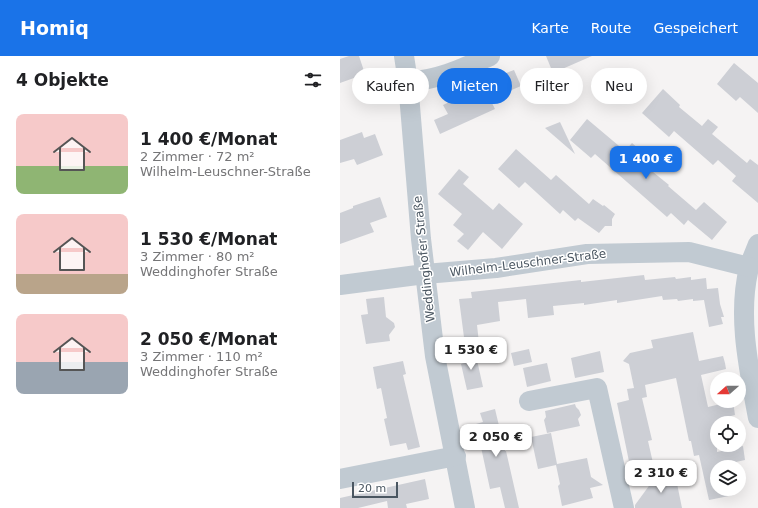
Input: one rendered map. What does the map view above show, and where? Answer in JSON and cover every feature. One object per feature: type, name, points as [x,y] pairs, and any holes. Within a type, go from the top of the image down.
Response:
[{"type":"street","name":"Weddinghofer Straße","points":[[404,56],[406,68]]},
{"type":"street","points":[[429,80],[455,72],[490,56]]},
{"type":"street","name":"Weddinghofer Straße","points":[[410,104],[425,274],[435,356],[456,456],[465,508]]},
{"type":"street","points":[[758,244],[750,268],[744,307],[749,370],[758,418]]},
{"type":"street","name":"Wilhelm-Leuschner-Straße","points":[[340,285],[425,274],[496,268],[587,254],[689,252],[750,268]]},
{"type":"street","points":[[529,401],[597,388],[624,508]]},
{"type":"street","points":[[340,479],[456,456]]},
{"type":"building","points":[[349,56],[359,56],[363,68],[352,68],[352,79],[340,83],[340,59]]},
{"type":"building","points":[[546,56],[592,56],[564,68],[551,68]]},
{"type":"building","points":[[734,63],[758,83],[758,113],[740,97],[736,101],[717,84]]},
{"type":"building","points":[[514,70],[520,86],[512,90],[512,71]]},
{"type":"building","points":[[663,89],[680,105],[679,107],[702,126],[708,119],[718,127],[712,134],[747,163],[750,159],[758,165],[758,203],[732,181],[736,176],[718,160],[713,165],[674,131],[669,137],[642,113]]},
{"type":"building","points":[[492,104],[495,109],[440,134],[434,120],[448,114],[443,105]]},
{"type":"building","points":[[587,119],[625,151],[632,143],[642,152],[637,159],[669,185],[668,186],[696,210],[704,202],[727,222],[712,240],[688,220],[684,225],[671,213],[667,217],[595,154],[591,158],[570,140]]},
{"type":"building","points":[[560,122],[575,154],[545,128]]},
{"type":"building","points":[[362,132],[364,138],[375,134],[383,155],[357,165],[354,159],[340,163],[340,140]]},
{"type":"building","points":[[516,149],[551,180],[556,175],[589,204],[593,199],[603,206],[604,205],[615,214],[612,219],[612,226],[605,226],[599,233],[578,218],[575,221],[563,210],[560,214],[525,182],[519,188],[498,169]]},
{"type":"building","points":[[459,169],[469,177],[463,184],[493,210],[499,203],[523,224],[502,249],[483,232],[468,250],[457,241],[464,234],[453,225],[462,214],[438,194]]},
{"type":"building","points":[[380,197],[387,217],[370,223],[374,232],[340,244],[340,213],[353,208],[353,206]]},
{"type":"building","points":[[644,275],[645,280],[675,277],[676,279],[691,277],[691,280],[706,278],[707,289],[718,288],[720,304],[724,317],[721,317],[723,324],[709,327],[704,300],[663,300],[662,296],[617,303],[617,300],[584,305],[584,303],[553,306],[554,315],[528,318],[526,299],[498,302],[500,321],[477,325],[479,343],[465,345],[459,299],[472,298],[471,292]]},
{"type":"building","points":[[384,297],[386,317],[394,323],[395,327],[389,335],[390,341],[366,344],[361,315],[368,314],[366,299]]},
{"type":"building","points":[[693,332],[699,361],[723,356],[726,369],[701,375],[708,407],[734,408],[735,415],[710,416],[710,452],[744,452],[745,460],[710,460],[710,496],[729,496],[709,500],[699,455],[694,456],[691,441],[689,441],[676,378],[645,385],[647,397],[642,398],[652,440],[648,441],[656,476],[633,481],[617,403],[629,400],[627,389],[634,388],[629,364],[623,361],[630,353],[653,348],[651,340]]},
{"type":"building","points":[[529,349],[532,362],[514,366],[511,353]]},
{"type":"building","points":[[475,351],[483,387],[467,390],[461,364],[464,363],[462,352]]},
{"type":"building","points":[[600,351],[604,372],[575,378],[571,358]]},
{"type":"building","points":[[403,361],[406,374],[403,375],[420,447],[408,450],[406,443],[390,446],[384,419],[387,418],[381,388],[377,389],[373,367]]},
{"type":"building","points":[[547,363],[551,381],[527,387],[523,368]]},
{"type":"building","points":[[575,404],[581,415],[578,419],[580,426],[547,433],[544,420],[546,417],[545,411]]},
{"type":"building","points":[[495,409],[519,508],[505,508],[500,487],[490,489],[476,424],[483,422],[480,413]]},
{"type":"building","points":[[551,433],[557,464],[587,458],[591,477],[603,485],[590,488],[593,498],[562,506],[558,486],[560,484],[556,465],[538,469],[531,437]]},
{"type":"building","points":[[675,474],[682,508],[635,508],[635,505],[654,479]]},
{"type":"building","points":[[425,479],[429,499],[406,504],[407,508],[388,508],[387,501],[358,508],[340,508],[340,498]]}]
